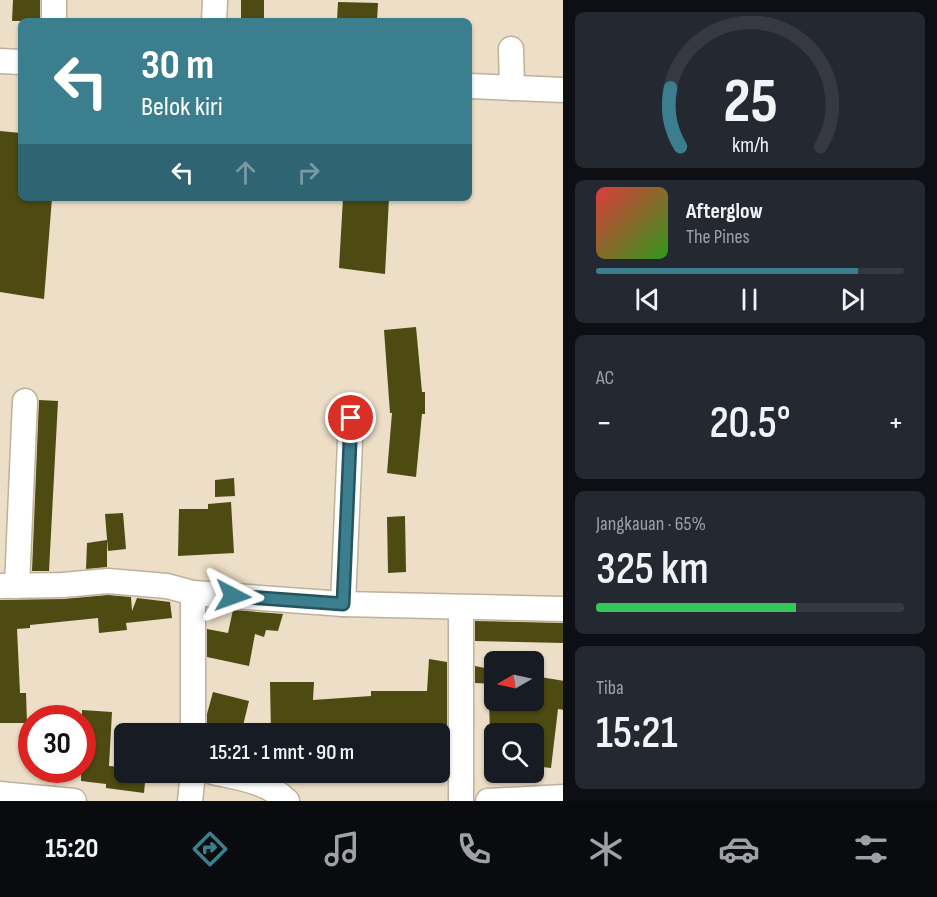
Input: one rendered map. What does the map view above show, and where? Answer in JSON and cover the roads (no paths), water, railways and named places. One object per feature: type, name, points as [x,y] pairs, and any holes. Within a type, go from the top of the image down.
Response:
[{"type":"street","points":[[54,0],[54,18]]},
{"type":"street","points":[[214,18],[215,0]]},
{"type":"street","points":[[511,49],[512,88]]},
{"type":"street","points":[[0,61],[18,62]]},
{"type":"street","points":[[472,86],[563,90]]},
{"type":"street","points":[[25,401],[9,586],[108,581],[167,586],[193,593],[343,604],[563,609]]},
{"type":"street","points":[[343,604],[351,418]]},
{"type":"street","points":[[193,593],[193,723]]},
{"type":"street","points":[[461,607],[461,801]]},
{"type":"street","points":[[190,801],[192,783]]},
{"type":"street","points":[[256,783],[278,793],[286,801]]},
{"type":"street","points":[[0,794],[74,801]]},
{"type":"street","points":[[488,801],[563,797]]}]
